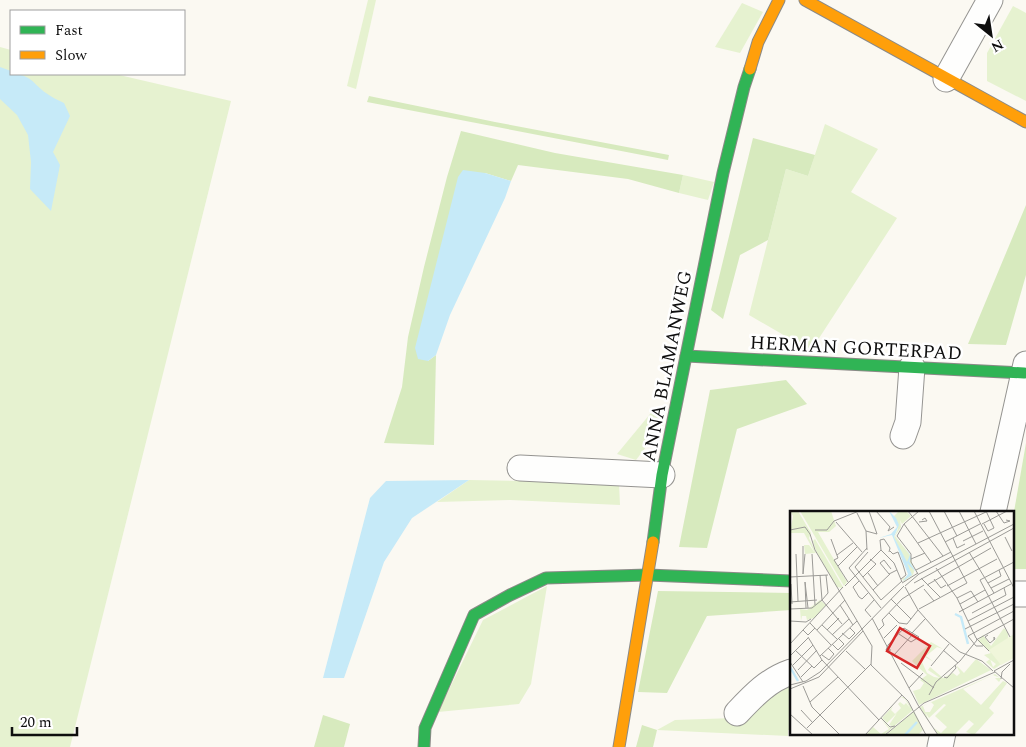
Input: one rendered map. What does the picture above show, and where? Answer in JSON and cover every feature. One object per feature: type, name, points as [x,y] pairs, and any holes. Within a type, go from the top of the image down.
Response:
[{"type":"street","name":"ANNA BLAMANWEG","points":[[619,747],[648,575],[662,475],[723,173],[744,87],[758,42],[779,0]]},
{"type":"street","points":[[805,0],[1026,122]]},
{"type":"street","points":[[946,79],[990,0]]},
{"type":"street","name":"HERMAN GORTERPAD","points":[[686,356],[912,367],[1025,369]]},
{"type":"street","points":[[903,436],[908,422],[912,367]]},
{"type":"street","points":[[993,511],[1025,369]]},
{"type":"street","points":[[520,468],[662,475]]},
{"type":"street","points":[[424,747],[426,728],[474,615],[546,578],[648,575],[790,581]]},
{"type":"street","points":[[738,713],[758,691],[770,682],[790,672]]},
{"type":"street","points":[[940,747],[943,734]]},
{"type":"green space","points":[[368,0],[376,0],[356,89],[347,86]]},
{"type":"green space","points":[[742,3],[763,12],[740,53],[715,47]]},
{"type":"green space","points":[[1013,6],[1026,13],[1026,101],[987,81],[987,53]]},
{"type":"green space","points":[[0,47],[10,50],[10,75],[119,75],[231,101],[70,747],[0,747]]},
{"type":"green space","points":[[369,96],[669,155],[668,160],[367,102]]},
{"type":"green space","points":[[825,124],[878,149],[851,192],[897,218],[812,349],[806,348],[749,315],[786,169],[808,176]]},
{"type":"green space","points":[[461,131],[555,153],[683,175],[679,193],[628,179],[518,165],[511,181],[485,173],[428,361],[436,355],[434,445],[384,443],[402,387],[408,337],[424,267]]},
{"type":"green space","points":[[753,138],[815,155],[808,176],[786,169],[768,240],[740,255],[723,319],[711,310]]},
{"type":"green space","points":[[683,175],[714,182],[708,200],[679,193]]},
{"type":"green space","points":[[1026,205],[1026,275],[1006,345],[968,344]]},
{"type":"green space","points":[[786,380],[807,404],[737,429],[707,548],[679,547],[710,390]]},
{"type":"green space","points":[[655,408],[665,422],[636,460],[617,454]]},
{"type":"green space","points":[[1026,443],[1026,569],[1014,569],[1014,512]]},
{"type":"green space","points":[[469,480],[619,483],[620,505],[510,500],[437,502]]},
{"type":"green space","points":[[547,586],[531,684],[519,704],[438,712],[483,620]]},
{"type":"green space","points":[[658,591],[790,593],[790,610],[707,616],[667,693],[638,692]]},
{"type":"green space","points":[[790,681],[790,730],[788,730],[788,736],[657,730],[675,720],[734,718]]},
{"type":"green space","points":[[323,715],[350,724],[344,747],[314,747]]},
{"type":"green space","points":[[642,725],[657,730],[653,747],[636,747]]},
{"type":"water","points":[[0,67],[10,71],[10,75],[27,77],[48,94],[64,103],[70,116],[53,152],[60,165],[51,211],[30,189],[31,162],[28,135],[17,115],[0,99]]},
{"type":"water","points":[[463,170],[485,173],[511,181],[505,198],[450,315],[436,355],[428,361],[418,359],[415,348],[458,177]]},
{"type":"water","points":[[469,480],[412,518],[384,562],[344,678],[323,678],[370,498],[386,481]]},
{"type":"traffic: fast","points":[[653,542],[662,475],[723,173],[750,69]]},
{"type":"traffic: fast","points":[[686,356],[1024,373]]},
{"type":"traffic: fast","points":[[424,747],[425,728],[474,615],[546,578],[648,575],[790,581]]},
{"type":"traffic: slow","points":[[750,69],[758,42],[779,0]]},
{"type":"traffic: slow","points":[[805,0],[1026,122]]},
{"type":"traffic: slow","points":[[619,747],[653,542]]}]
